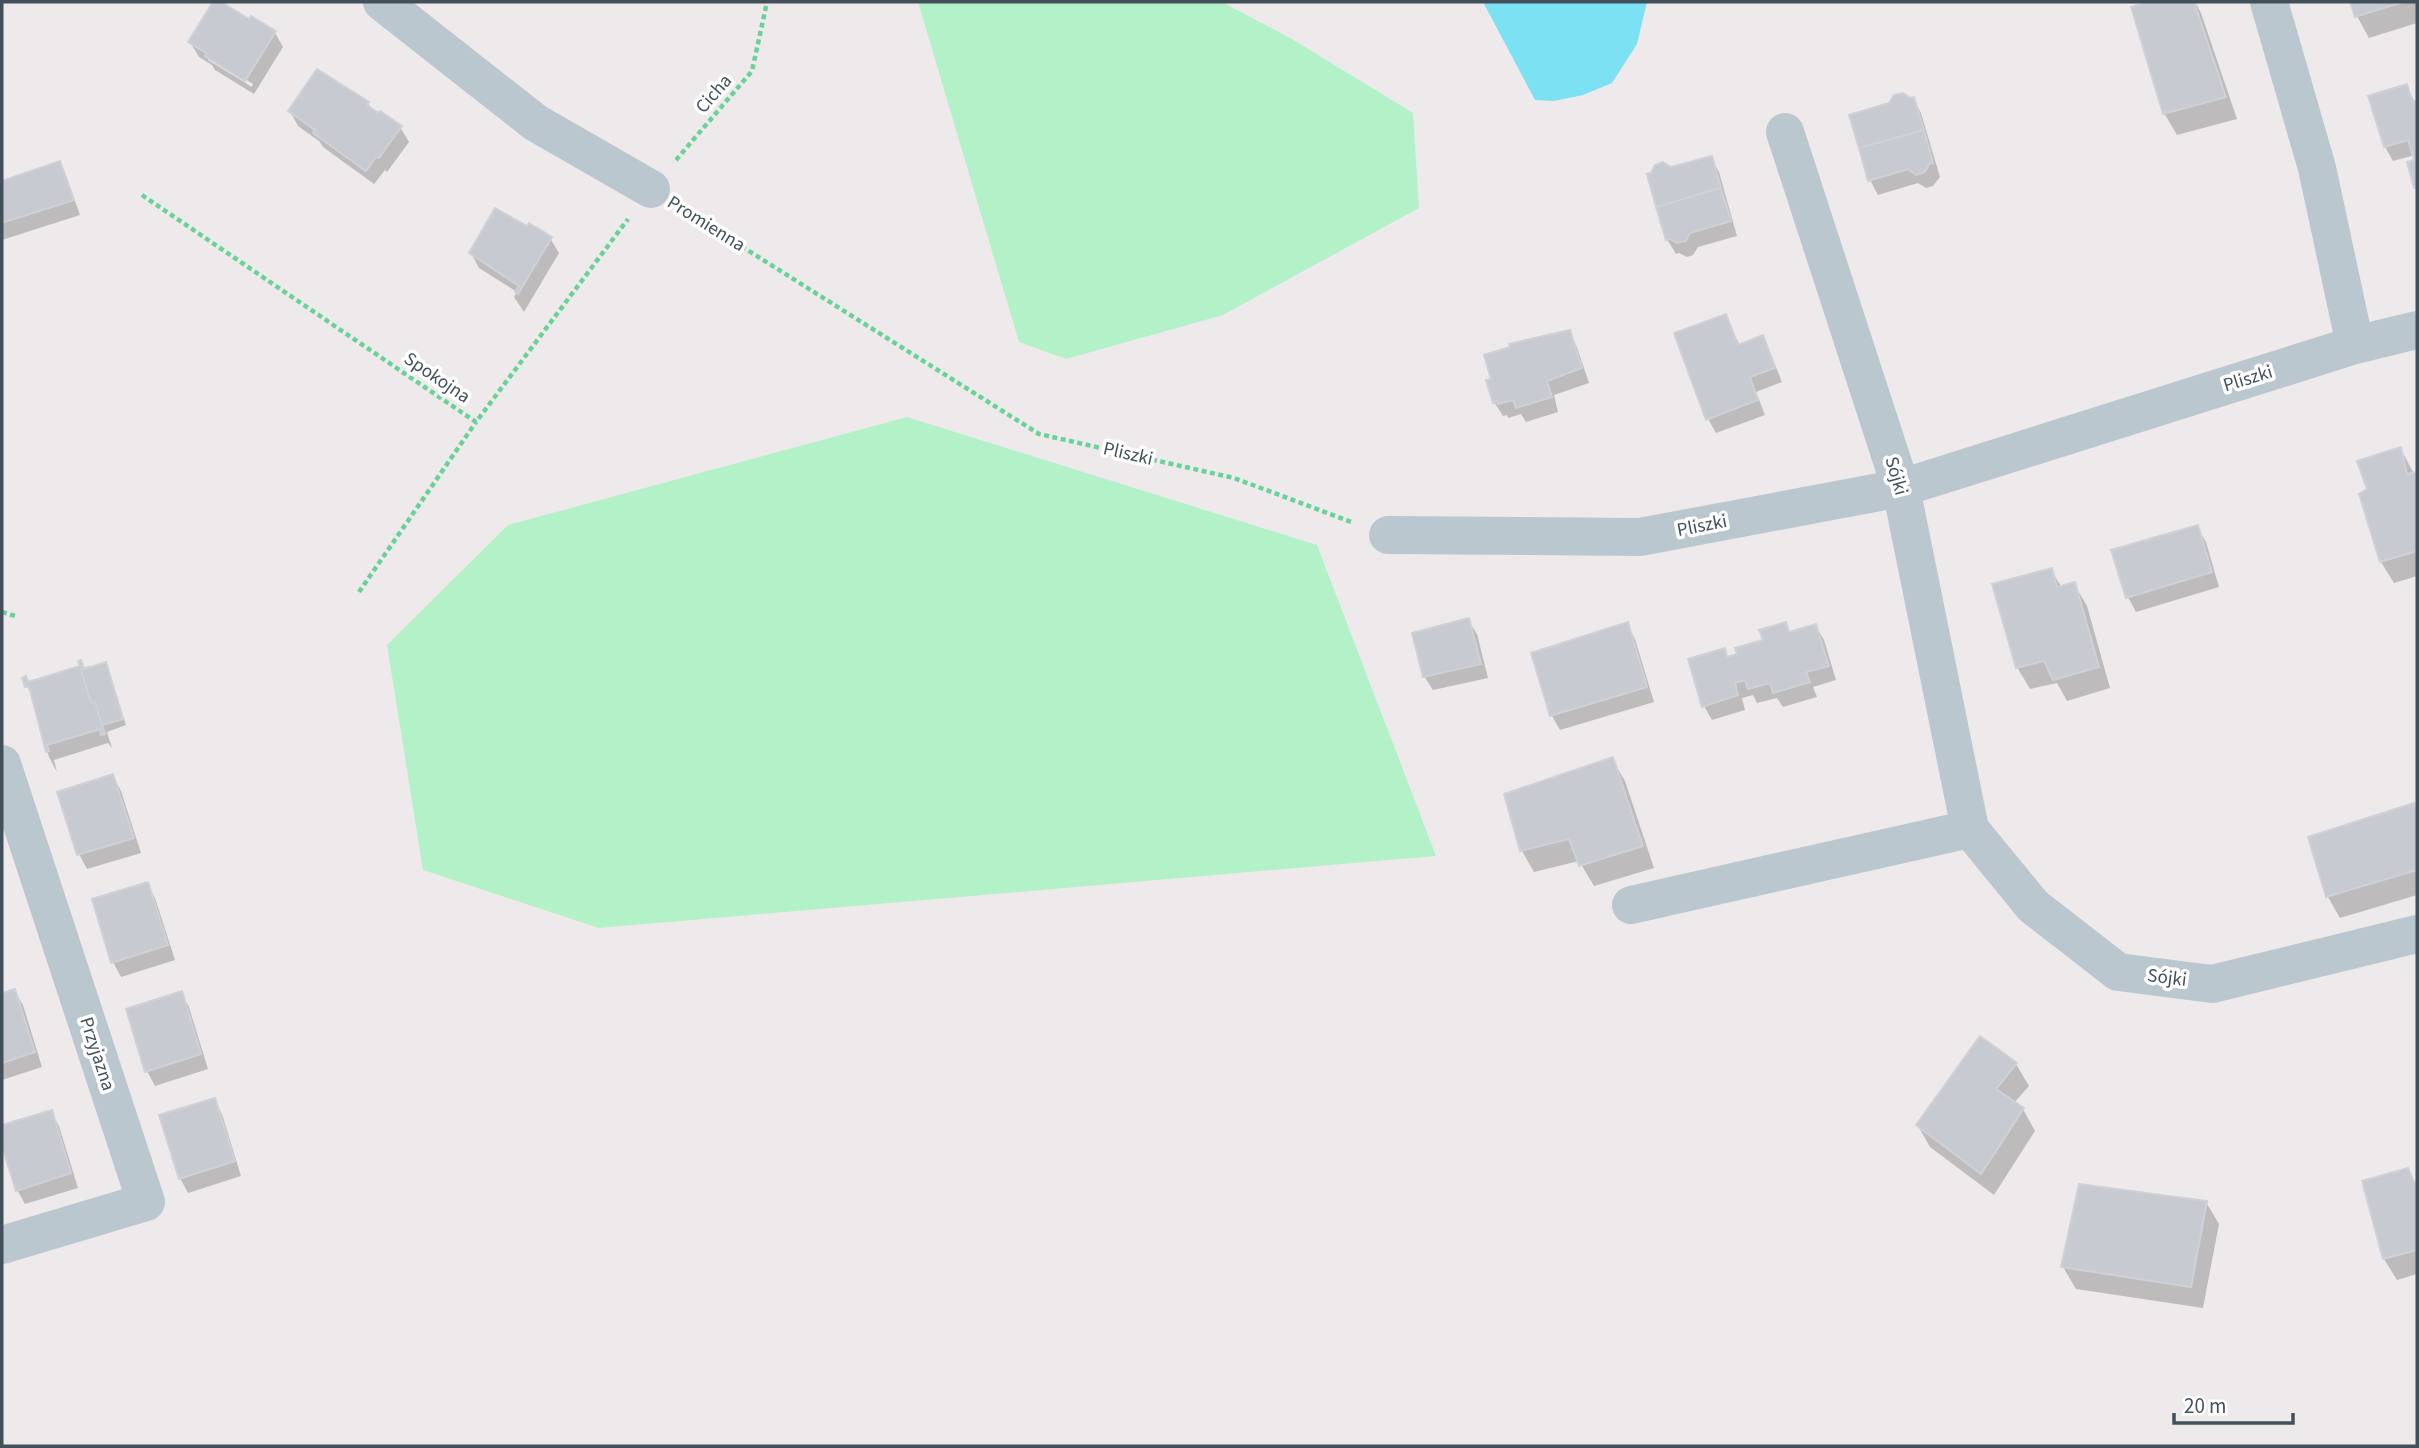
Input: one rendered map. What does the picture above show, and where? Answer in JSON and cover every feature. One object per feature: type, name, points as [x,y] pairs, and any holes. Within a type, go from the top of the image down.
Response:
[{"type":"street","name":"Promienna","points":[[382,2],[536,123],[651,189]]},
{"type":"street","points":[[2269,2],[2317,168],[2355,345]]},
{"type":"street","name":"Sójki","points":[[1785,132],[1901,488],[1970,829],[2033,906],[2118,972],[2212,984],[2417,934]]},
{"type":"street","name":"Pliszki","points":[[1388,536],[1640,537],[1901,488],[2355,345],[2417,330]]},
{"type":"street","name":"Przyjazna","points":[[2,764],[146,1202],[2,1245]]},
{"type":"street","points":[[1631,905],[1970,829]]},
{"type":"path","name":"Cicha","points":[[651,189],[752,71],[766,2]]},
{"type":"path","name":"Spokojna","points":[[142,195],[476,422],[651,189]]},
{"type":"path","name":"Promienna","points":[[651,189],[1039,434]]},
{"type":"path","points":[[359,592],[476,422]]},
{"type":"path","name":"Pliszki","points":[[1039,434],[1234,478],[1388,536]]},
{"type":"path","points":[[2,612],[15,616]]},
{"type":"green space","points":[[918,2],[1222,2],[1292,39],[1413,113],[1419,208],[1223,315],[1066,359],[1019,342]]},
{"type":"green space","points":[[907,417],[1317,545],[1436,856],[599,928],[423,870],[387,645],[508,525]]},
{"type":"water","points":[[1483,2],[1647,2],[1637,44],[1612,83],[1583,95],[1554,101],[1535,100]]},
{"type":"building","points":[[213,2],[221,2],[276,31],[245,81],[188,42]]},
{"type":"building","points":[[2147,2],[2194,2],[2226,97],[2163,114],[2131,7]]},
{"type":"building","points":[[2350,2],[2403,2],[2355,17]]},
{"type":"building","points":[[317,69],[369,102],[367,105],[378,113],[380,111],[402,126],[366,171],[313,133],[315,130],[288,111]]},
{"type":"building","points":[[2407,84],[2412,102],[2417,100],[2417,187],[2414,188],[2407,162],[2414,160],[2408,140],[2384,147],[2368,96]]},
{"type":"building","points":[[1903,93],[1910,98],[1914,97],[1924,130],[1859,148],[1849,115],[1889,103],[1894,95]]},
{"type":"building","points":[[1924,130],[1933,163],[1929,164],[1925,172],[1916,175],[1908,169],[1868,181],[1859,148]]},
{"type":"building","points":[[1712,156],[1721,188],[1656,207],[1647,174],[1651,173],[1655,165],[1663,162],[1671,167]]},
{"type":"building","points":[[60,161],[74,200],[2,223],[2,181]]},
{"type":"building","points":[[1721,188],[1731,221],[1690,233],[1686,241],[1677,243],[1666,240],[1656,207]]},
{"type":"building","points":[[495,208],[552,237],[518,294],[515,292],[519,286],[469,253]]},
{"type":"building","points":[[1726,314],[1738,345],[1763,335],[1775,368],[1750,377],[1758,400],[1706,420],[1674,333]]},
{"type":"building","points":[[1570,330],[1582,368],[1547,381],[1552,397],[1516,408],[1513,400],[1493,403],[1486,380],[1491,379],[1484,355],[1510,347],[1509,344]]},
{"type":"building","points":[[2401,447],[2407,474],[2417,472],[2417,551],[2380,562],[2359,494],[2367,489],[2357,461]]},
{"type":"building","points":[[2198,525],[2212,572],[2126,598],[2111,550]]},
{"type":"building","points":[[2052,568],[2057,587],[2075,582],[2099,667],[2053,680],[2044,661],[2016,668],[1992,584]]},
{"type":"building","points":[[1469,618],[1481,664],[1423,677],[1412,633]]},
{"type":"building","points":[[1628,622],[1647,687],[1550,716],[1531,653]]},
{"type":"building","points":[[1786,622],[1789,632],[1816,624],[1829,666],[1806,672],[1810,682],[1773,693],[1770,683],[1748,689],[1745,680],[1735,683],[1738,695],[1702,707],[1688,659],[1725,648],[1727,657],[1737,654],[1735,648],[1763,640],[1759,630]]},
{"type":"building","points":[[81,660],[84,669],[81,670],[91,703],[95,702],[105,734],[101,735],[100,729],[47,745],[49,751],[46,752],[29,686],[25,687],[22,678],[26,676],[28,682],[80,666],[78,661]]},
{"type":"building","points":[[106,662],[123,719],[102,725],[95,702],[91,703],[81,670]]},
{"type":"building","points":[[1613,757],[1643,846],[1579,866],[1569,839],[1520,851],[1504,794]]},
{"type":"building","points":[[113,774],[134,838],[77,855],[57,792]]},
{"type":"building","points":[[2414,803],[2417,812],[2417,870],[2326,897],[2308,837]]},
{"type":"building","points":[[148,882],[168,945],[111,963],[92,899]]},
{"type":"building","points":[[15,989],[35,1052],[2,1063],[2,993]]},
{"type":"building","points":[[182,991],[201,1054],[145,1072],[126,1009]]},
{"type":"building","points":[[1980,1036],[2017,1063],[1996,1089],[2024,1108],[1981,1174],[1916,1125]]},
{"type":"building","points":[[215,1098],[235,1161],[179,1179],[159,1115]]},
{"type":"building","points":[[52,1110],[71,1173],[16,1191],[2,1146],[2,1125]]},
{"type":"building","points":[[2408,1168],[2414,1182],[2417,1181],[2417,1250],[2383,1259],[2362,1181]]},
{"type":"building","points":[[2079,1184],[2207,1201],[2191,1287],[2061,1267]]}]
